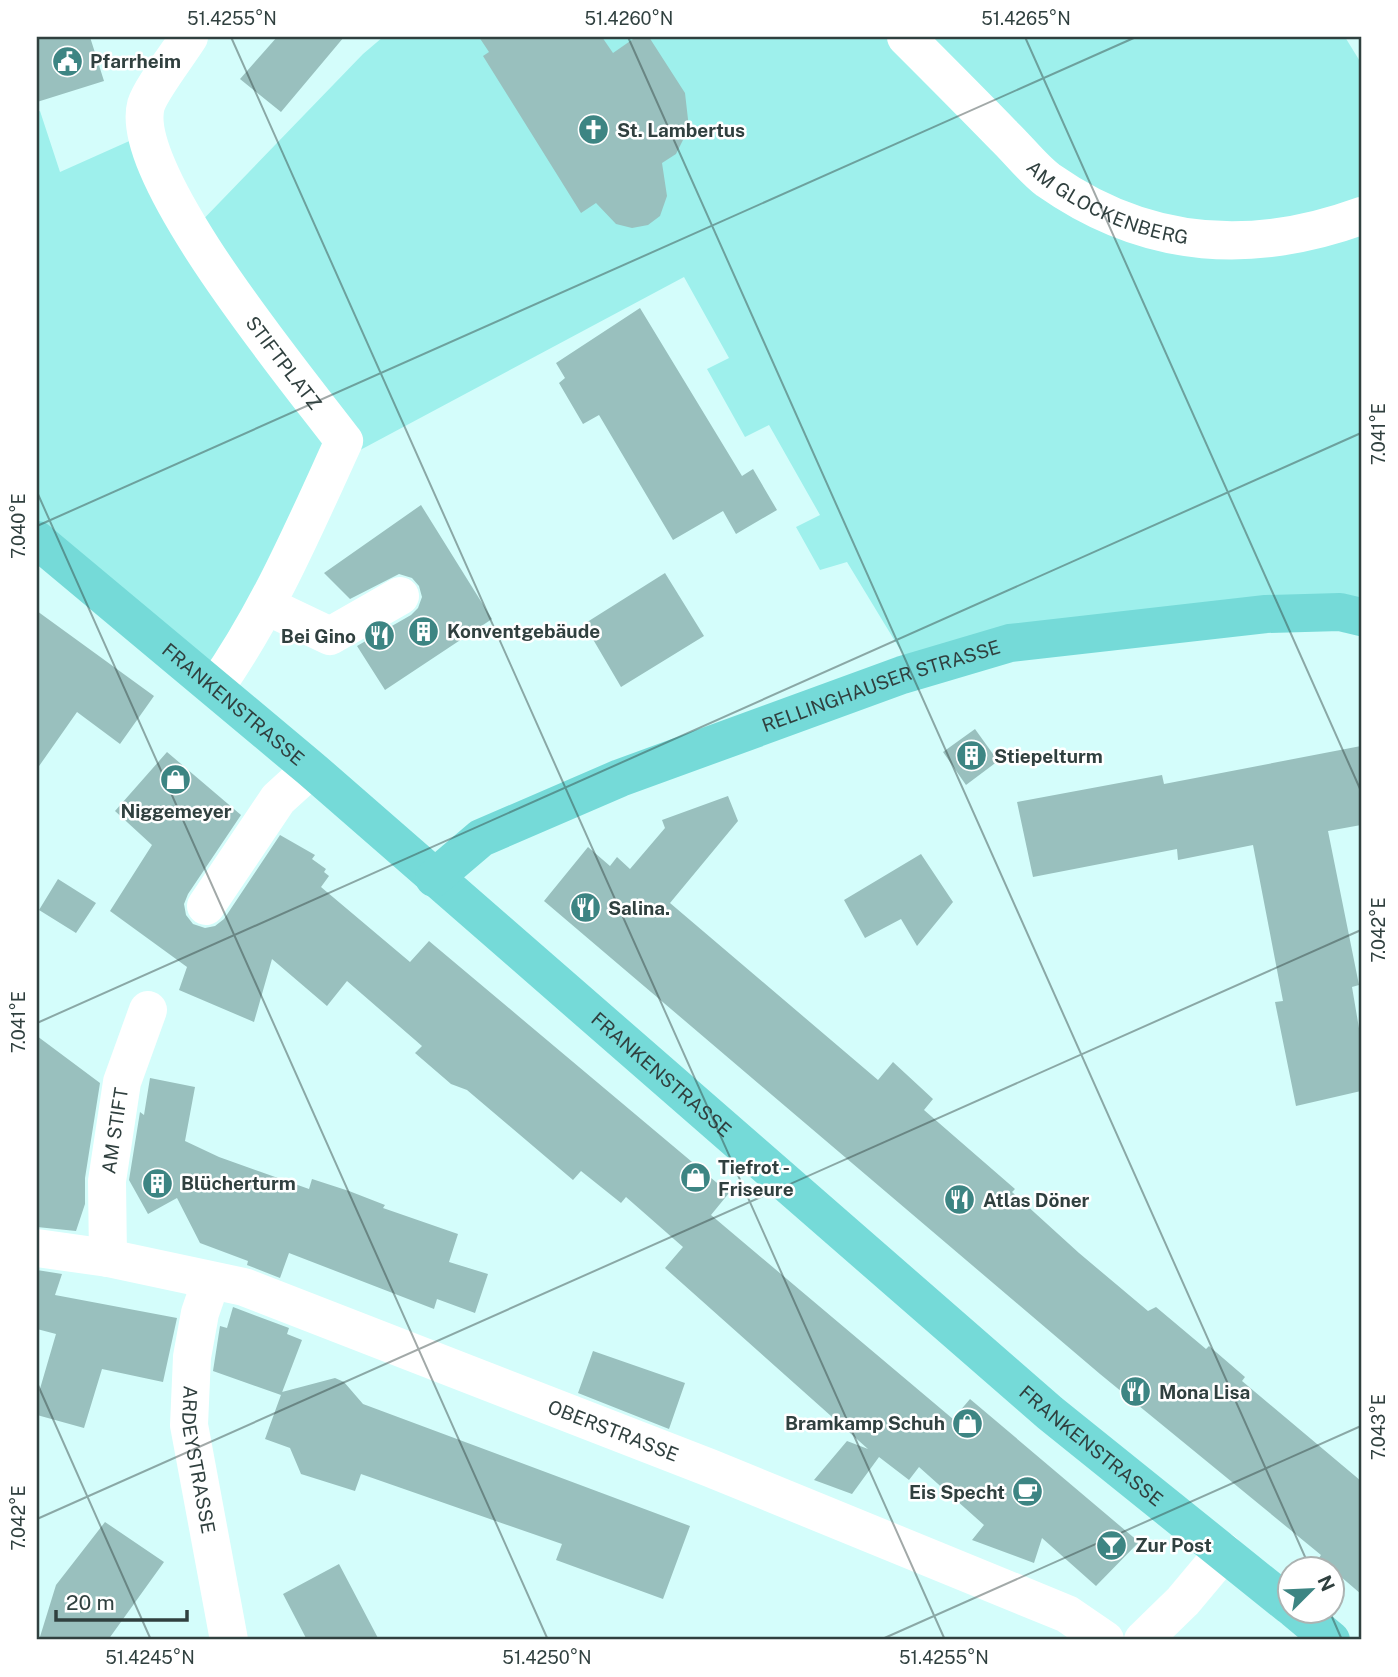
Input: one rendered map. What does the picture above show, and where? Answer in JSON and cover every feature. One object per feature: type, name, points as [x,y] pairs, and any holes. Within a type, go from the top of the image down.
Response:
[{"type":"main road","name":"FRANKENSTRASSE","points":[[37,540],[311,769],[1040,1404],[1276,1595]]},
{"type":"main road","name":"RELLINGHAUSER STRASSE","points":[[435,878],[481,838],[620,778],[902,675],[1010,643],[1266,614],[1340,612],[1361,617]]},
{"type":"main road","points":[[1311,1624],[1331,1640]]},
{"type":"street","name":"STIFTPLATZ","points":[[189,37],[146,103],[144,130],[171,194],[197,243],[344,441],[267,606],[243,648],[215,688]]},
{"type":"street","name":"AM GLOCKENBERG","points":[[906,37],[1047,179],[1122,221],[1182,239],[1232,241],[1329,227],[1361,216]]},
{"type":"street","points":[[267,606],[330,636],[400,596]]},
{"type":"street","points":[[206,906],[278,799],[311,769]]},
{"type":"street","name":"AM STIFT","points":[[108,1258],[107,1181],[122,1082],[148,1010]]},
{"type":"street","name":"OBERSTRASSE","points":[[37,1248],[108,1258],[244,1287],[710,1468],[1067,1614],[1105,1640]]},
{"type":"street","name":"ARDEYSTRASSE","points":[[211,1281],[192,1357],[189,1425],[229,1640]]},
{"type":"street","points":[[1143,1640],[1196,1587],[1224,1552]]},
{"type":"shaded area","points":[[383,37],[903,37],[1123,225],[1361,220],[1361,607],[904,656],[847,562],[820,570],[796,527],[820,515],[769,425],[745,437],[707,369],[729,358],[684,277],[334,464],[346,441],[192,231],[363,54]]},
{"type":"shaded area","points":[[909,37],[1345,37],[1361,63],[1361,212],[1233,237],[1048,177]]},
{"type":"shaded area","points":[[40,111],[60,172],[145,134],[343,442],[214,686],[37,535],[37,112]]},
{"type":"building","name":"Pfarrheim","points":[[37,37],[90,37],[104,81],[37,102]]},
{"type":"building","points":[[277,37],[344,37],[281,112],[240,79]]},
{"type":"building","name":"St. Lambertus","points":[[479,37],[602,37],[613,53],[636,37],[649,37],[685,93],[689,128],[676,154],[662,163],[667,196],[660,216],[648,225],[632,228],[616,224],[596,203],[581,213],[483,56],[489,52]]},
{"type":"building","points":[[640,308],[742,476],[753,469],[777,510],[736,534],[723,511],[673,540],[599,415],[583,424],[559,383],[565,378],[556,363]]},
{"type":"building","points":[[421,505],[492,619],[385,690],[357,646],[411,615],[418,608],[422,597],[419,586],[412,578],[399,574],[350,599],[324,573]]},
{"type":"building","points":[[665,573],[704,636],[621,687],[584,624]]},
{"type":"building","points":[[37,611],[154,696],[120,744],[77,712],[37,769]]},
{"type":"building","name":"Stiepelturm","points":[[975,729],[998,761],[966,785],[943,752]]},
{"type":"building","points":[[1361,746],[1361,825],[1328,831],[1359,985],[1352,987],[1361,1040],[1361,1091],[1296,1106],[1275,1002],[1283,1001],[1253,845],[1178,860],[1177,849],[1033,877],[1017,802],[1162,775],[1164,784]]},
{"type":"building","points":[[167,752],[241,815],[188,894],[184,904],[186,915],[193,924],[205,928],[215,926],[224,919],[280,835],[315,855],[312,859],[326,869],[324,872],[329,876],[321,887],[410,962],[429,941],[729,1193],[711,1215],[953,1419],[970,1399],[1139,1542],[1096,1586],[1042,1538],[1034,1563],[972,1540],[984,1525],[919,1467],[909,1480],[879,1457],[852,1494],[814,1480],[847,1441],[868,1449],[665,1268],[683,1247],[626,1197],[621,1203],[581,1171],[573,1180],[467,1090],[451,1084],[415,1053],[422,1046],[347,981],[327,1006],[272,959],[254,1022],[179,990],[187,967],[110,911],[152,845],[115,811]]},
{"type":"building","points":[[728,796],[738,821],[670,903],[878,1080],[893,1062],[933,1099],[924,1110],[1015,1189],[1012,1192],[1079,1253],[1148,1311],[1156,1307],[1206,1349],[1209,1346],[1245,1377],[1242,1381],[1361,1481],[1361,1594],[1346,1581],[1346,1554],[1320,1554],[1100,1374],[544,901],[588,847],[610,866],[617,857],[630,869],[665,828],[662,820]]},
{"type":"building","points":[[921,854],[953,902],[917,946],[901,919],[865,938],[844,900]]},
{"type":"building","points":[[58,879],[96,903],[76,933],[39,910]]},
{"type":"building","points":[[37,1036],[100,1083],[85,1178],[85,1204],[76,1231],[37,1227]]},
{"type":"building","points":[[150,1078],[195,1087],[185,1141],[219,1157],[309,1189],[312,1179],[349,1191],[385,1205],[383,1208],[458,1234],[449,1262],[488,1274],[475,1313],[437,1299],[434,1309],[289,1253],[280,1278],[247,1265],[248,1261],[200,1243],[177,1198],[148,1214],[129,1180],[140,1112],[144,1115]]},
{"type":"building","points":[[37,1270],[62,1274],[55,1295],[177,1318],[163,1382],[102,1369],[84,1428],[37,1415],[37,1399],[56,1334],[37,1329]]},
{"type":"building","points":[[233,1307],[289,1328],[287,1334],[302,1340],[281,1395],[213,1371],[220,1326],[227,1328]]},
{"type":"building","points":[[593,1351],[685,1383],[669,1429],[578,1393]]},
{"type":"building","points":[[335,1378],[344,1382],[363,1404],[690,1526],[663,1599],[556,1560],[562,1544],[361,1474],[355,1491],[301,1474],[290,1448],[265,1439],[282,1392]]},
{"type":"building","points":[[105,1522],[164,1562],[108,1640],[39,1640],[56,1585]]},
{"type":"building","points":[[339,1564],[379,1640],[307,1640],[283,1594]]},
{"type":"place","name":"Pfarrheim","points":[[67,61]]},
{"type":"place","name":"St. Lambertus","points":[[594,130]]},
{"type":"place","name":"Konventgebäude","points":[[424,631]]},
{"type":"place","name":"Bei Gino","points":[[379,636]]},
{"type":"place","name":"Stiepelturm","points":[[971,756]]},
{"type":"place","name":"Niggemeyer","points":[[176,780]]},
{"type":"place","name":"Salina.","points":[[585,908]]},
{"type":"place","name":"Tiefrot - Friseure","points":[[695,1178]]},
{"type":"place","name":"Blücherturm","points":[[158,1183]]},
{"type":"place","name":"Atlas Döner","points":[[960,1200]]},
{"type":"place","name":"Mona Lisa","points":[[1136,1392]]},
{"type":"place","name":"Bramkamp Schuh","points":[[968,1423]]},
{"type":"place","name":"Eis Specht","points":[[1028,1492]]},
{"type":"place","name":"Zur Post","points":[[1112,1545]]}]
